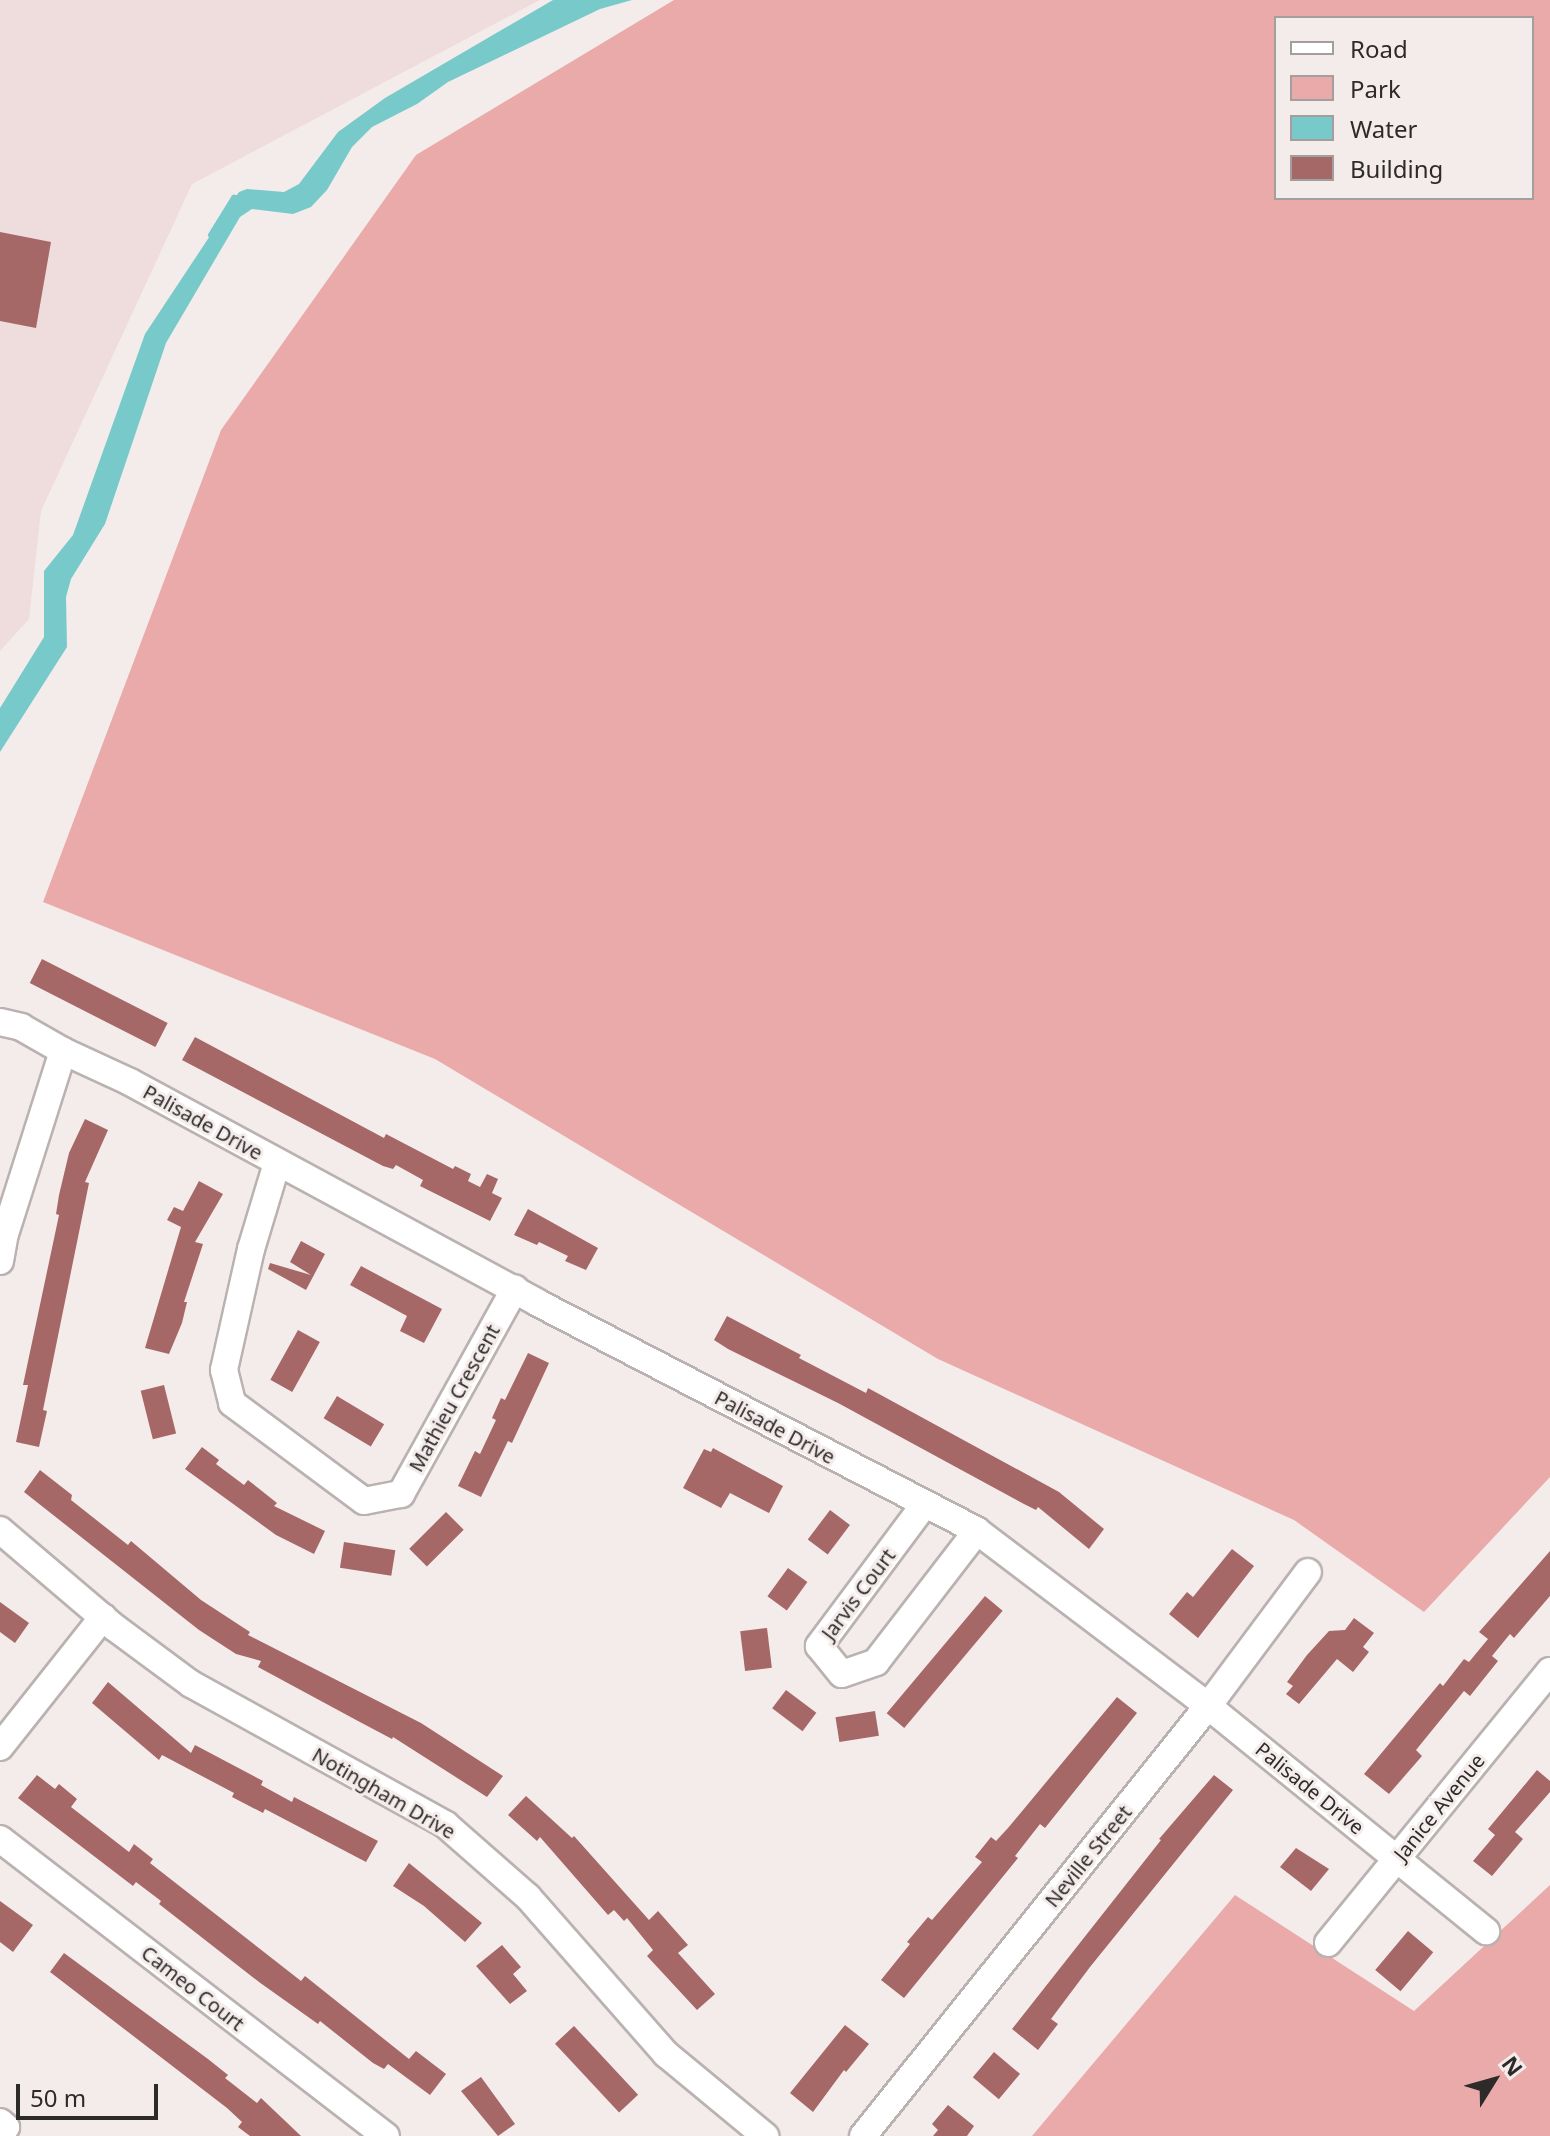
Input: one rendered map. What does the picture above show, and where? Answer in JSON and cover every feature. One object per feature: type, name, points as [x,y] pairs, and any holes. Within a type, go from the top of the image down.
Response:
[{"type":"street","name":"Palisade Drive","points":[[0,1022],[21,1027],[63,1051],[130,1082],[277,1163],[977,1531],[1208,1706],[1486,1931]]},
{"type":"street","points":[[0,1261],[5,1234],[63,1051]]},
{"type":"street","name":"Mathieu Crescent","points":[[277,1163],[251,1249],[224,1370],[232,1403],[364,1501],[401,1494],[515,1288]]},
{"type":"street","name":"Jarvis Court","points":[[924,1505],[819,1646],[842,1674],[876,1662],[977,1531]]},
{"type":"street","name":"Notingham Drive","points":[[0,1530],[103,1617],[191,1684],[446,1825],[528,1897],[666,2054],[765,2136]]},
{"type":"street","name":"Neville Street","points":[[863,2136],[1208,1706],[1308,1572]]},
{"type":"street","points":[[0,1747],[103,1617]]},
{"type":"street","name":"Janice Avenue","points":[[1328,1943],[1550,1671]]},
{"type":"street","name":"Cameo Court","points":[[0,1839],[386,2136]]},
{"type":"shaded area","points":[[0,0],[540,0],[192,184],[41,511],[29,619],[0,651]]},
{"type":"green space","points":[[674,0],[1550,0],[1550,1477],[1424,1612],[1294,1520],[938,1359],[435,1059],[43,902],[221,430],[416,155]]},
{"type":"green space","points":[[1550,1885],[1550,2136],[1032,2136],[1235,1895],[1414,2011]]},
{"type":"water","points":[[553,0],[632,0],[600,9],[448,82],[417,104],[372,127],[352,147],[327,190],[311,207],[293,214],[252,209],[240,217],[166,343],[105,524],[71,579],[66,597],[67,647],[0,752],[0,708],[44,637],[44,571],[73,535],[145,334],[239,192],[247,189],[284,192],[299,184],[338,132],[385,98]]},
{"type":"building","points":[[0,232],[51,242],[36,328],[0,321]]},
{"type":"building","points":[[42,959],[168,1023],[155,1047],[30,983]]},
{"type":"building","points":[[195,1037],[384,1138],[386,1134],[453,1169],[455,1166],[471,1174],[468,1181],[480,1187],[487,1174],[498,1179],[492,1193],[502,1198],[490,1221],[420,1186],[423,1180],[396,1165],[393,1169],[383,1166],[182,1060]]},
{"type":"building","points":[[85,1119],[108,1130],[85,1182],[89,1183],[43,1410],[47,1411],[39,1447],[16,1442],[28,1385],[23,1385],[59,1215],[56,1214],[59,1195],[69,1153]]},
{"type":"building","points":[[199,1181],[223,1194],[195,1242],[203,1244],[184,1302],[187,1302],[182,1323],[169,1354],[145,1348],[181,1227],[167,1220],[174,1207],[183,1211]]},
{"type":"building","points":[[528,1209],[598,1248],[586,1270],[565,1261],[568,1256],[539,1242],[537,1245],[514,1235]]},
{"type":"building","points":[[301,1241],[325,1254],[306,1290],[268,1269],[270,1263],[311,1275],[290,1262]]},
{"type":"building","points":[[361,1266],[442,1309],[424,1343],[400,1331],[407,1316],[350,1285]]},
{"type":"building","points":[[727,1316],[801,1355],[799,1358],[866,1393],[868,1388],[1059,1492],[1104,1529],[1089,1549],[1038,1507],[1036,1510],[1024,1504],[838,1403],[728,1349],[714,1340]]},
{"type":"building","points":[[298,1330],[320,1342],[292,1392],[270,1380]]},
{"type":"building","points":[[528,1353],[549,1363],[512,1443],[508,1441],[481,1497],[458,1486],[475,1451],[480,1454],[496,1420],[492,1418],[501,1398],[505,1400]]},
{"type":"building","points":[[164,1385],[176,1434],[153,1439],[141,1391]]},
{"type":"building","points":[[337,1396],[384,1424],[371,1447],[324,1418]]},
{"type":"building","points":[[202,1447],[219,1460],[216,1464],[244,1485],[248,1480],[277,1503],[274,1506],[325,1531],[314,1554],[276,1535],[185,1469]]},
{"type":"building","points":[[713,1448],[783,1486],[769,1513],[730,1493],[721,1508],[683,1488],[704,1449],[711,1452]]},
{"type":"building","points":[[40,1470],[72,1495],[71,1500],[128,1545],[131,1541],[201,1600],[250,1632],[248,1635],[421,1723],[503,1776],[487,1797],[393,1737],[258,1667],[261,1661],[236,1654],[199,1630],[24,1492]]},
{"type":"building","points":[[830,1510],[850,1525],[828,1555],[808,1540]]},
{"type":"building","points":[[446,1512],[464,1530],[427,1566],[409,1549]]},
{"type":"building","points":[[344,1542],[395,1550],[391,1576],[340,1568]]},
{"type":"building","points":[[1232,1549],[1254,1566],[1198,1638],[1169,1614],[1187,1592],[1193,1597]]},
{"type":"building","points":[[1550,1551],[1550,1596],[1514,1638],[1510,1634],[1492,1656],[1498,1661],[1470,1696],[1464,1691],[1416,1750],[1422,1756],[1389,1794],[1364,1774],[1440,1683],[1443,1686],[1464,1659],[1469,1662],[1488,1639],[1479,1632]]},
{"type":"building","points":[[788,1568],[807,1582],[787,1610],[767,1596]]},
{"type":"building","points":[[985,1596],[1003,1611],[904,1728],[887,1713]]},
{"type":"building","points":[[0,1602],[29,1623],[15,1643],[0,1632]]},
{"type":"building","points":[[1354,1618],[1374,1633],[1363,1647],[1369,1652],[1353,1672],[1337,1659],[1299,1704],[1286,1694],[1293,1686],[1287,1682],[1329,1631],[1345,1630]]},
{"type":"building","points":[[767,1628],[772,1668],[745,1671],[740,1631]]},
{"type":"building","points":[[108,1682],[191,1753],[195,1745],[263,1781],[261,1785],[292,1802],[294,1797],[378,1841],[366,1862],[265,1809],[263,1813],[232,1797],[234,1793],[162,1755],[159,1760],[92,1703]]},
{"type":"building","points":[[786,1690],[816,1713],[803,1731],[772,1708]]},
{"type":"building","points":[[1117,1697],[1137,1713],[1045,1828],[1040,1824],[1015,1856],[1018,1858],[904,1998],[881,1980],[910,1944],[907,1942],[928,1917],[932,1920],[982,1862],[975,1857],[991,1837],[996,1841],[1008,1828]]},
{"type":"building","points":[[875,1711],[879,1736],[839,1742],[835,1717]]},
{"type":"building","points":[[1537,1770],[1550,1781],[1550,1792],[1515,1832],[1523,1839],[1492,1876],[1473,1861],[1495,1835],[1488,1829]]},
{"type":"building","points":[[37,1775],[55,1789],[59,1784],[77,1799],[71,1807],[129,1852],[134,1844],[153,1859],[150,1863],[301,1981],[305,1976],[409,2059],[416,2051],[446,2074],[430,2095],[388,2064],[384,2069],[373,2063],[320,2021],[318,2024],[259,1982],[159,1904],[161,1901],[136,1882],[133,1886],[18,1798]]},
{"type":"building","points":[[1214,1775],[1233,1790],[1051,2019],[1058,2024],[1038,2050],[1012,2029],[1159,1839]]},
{"type":"building","points":[[526,1796],[572,1838],[574,1836],[649,1920],[658,1911],[688,1945],[678,1953],[715,1994],[697,2010],[647,1956],[653,1950],[627,1918],[624,1921],[614,1910],[608,1915],[540,1837],[537,1841],[508,1815]]},
{"type":"building","points":[[1296,1848],[1329,1869],[1311,1891],[1280,1867]]},
{"type":"building","points":[[409,1863],[482,1923],[465,1942],[424,1906],[393,1886]]},
{"type":"building","points":[[0,1901],[33,1925],[13,1952],[0,1942]]},
{"type":"building","points":[[1408,1931],[1433,1952],[1400,1991],[1375,1970]]},
{"type":"building","points":[[502,1945],[521,1967],[513,1974],[527,1991],[510,2004],[476,1966]]},
{"type":"building","points":[[64,1953],[208,2059],[228,2075],[225,2078],[257,2103],[261,2098],[301,2136],[250,2136],[238,2127],[242,2122],[227,2108],[50,1972]]},
{"type":"building","points":[[845,2025],[869,2044],[846,2072],[844,2070],[813,2112],[790,2093]]},
{"type":"building","points":[[574,2026],[638,2095],[619,2112],[555,2044]]},
{"type":"building","points":[[994,2052],[1020,2074],[999,2099],[973,2077]]},
{"type":"building","points":[[481,2077],[515,2124],[498,2136],[461,2091]]},
{"type":"building","points":[[948,2105],[974,2126],[967,2136],[933,2136],[938,2130],[932,2124]]},
{"type":"waterway","points":[[211,235],[234,198],[243,198]]}]
